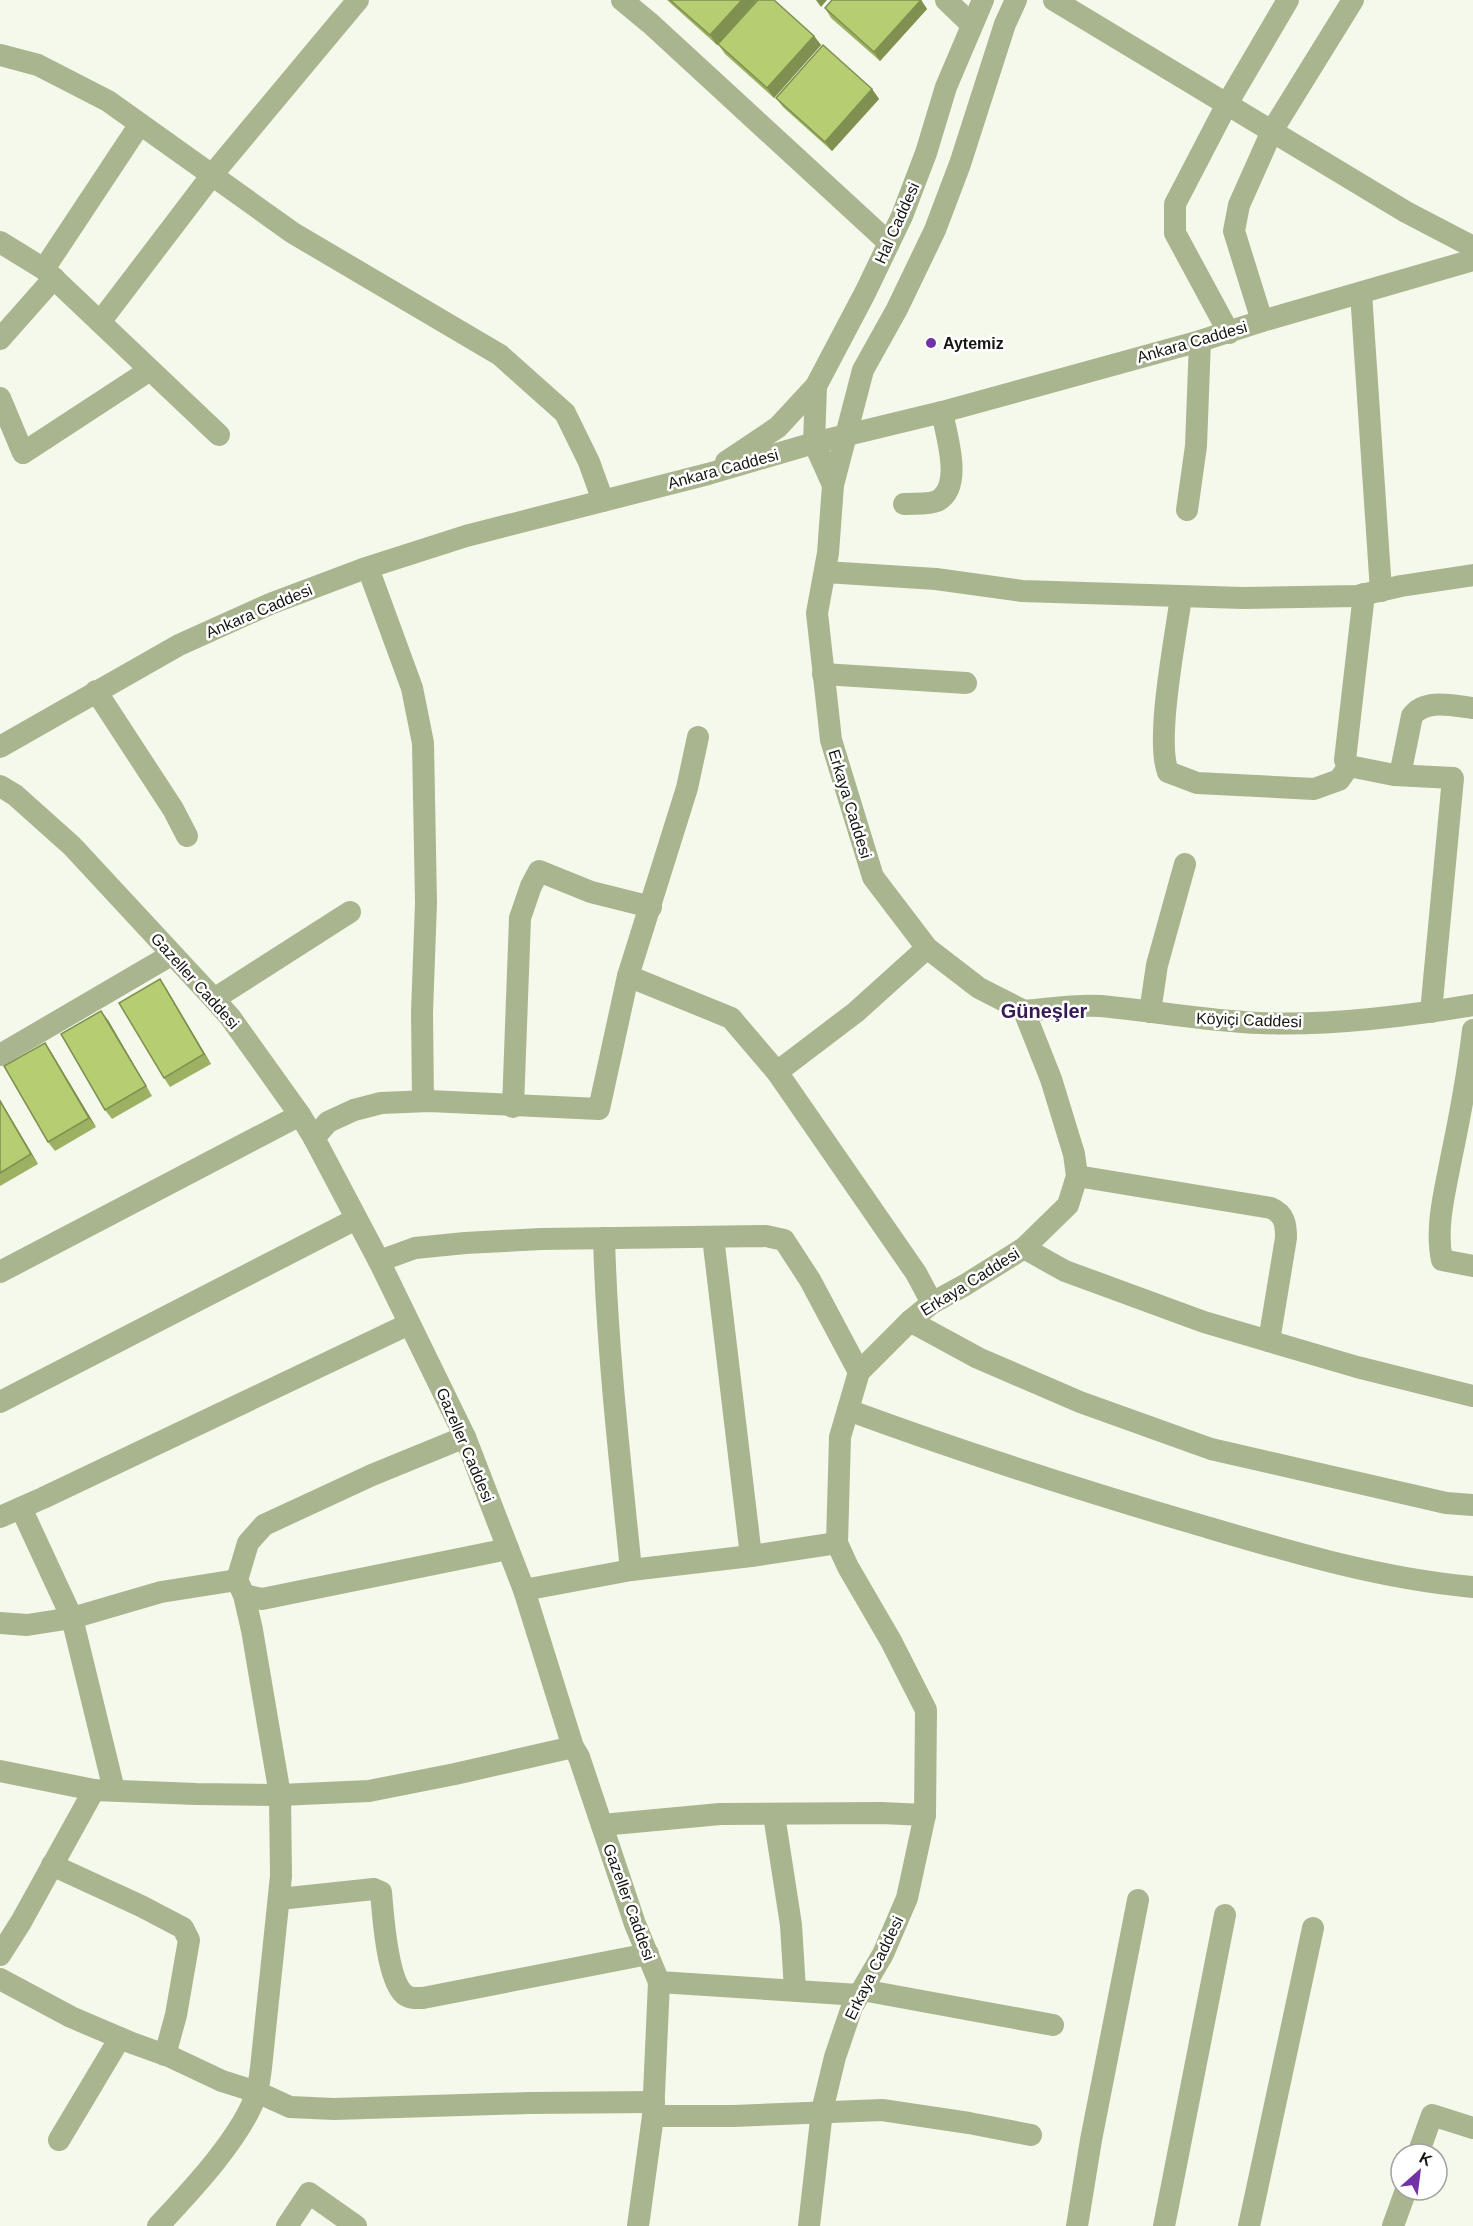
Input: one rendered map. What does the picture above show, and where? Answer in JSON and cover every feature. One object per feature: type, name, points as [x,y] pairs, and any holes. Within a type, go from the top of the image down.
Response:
[{"type":"street","points":[[622,0],[889,243]]},
{"type":"street","points":[[946,0],[971,24]]},
{"type":"street","name":"Hal Caddesi","points":[[814,443],[816,386],[889,243],[926,153],[946,87],[983,0]]},
{"type":"street","points":[[833,485],[863,370],[897,309],[934,230],[960,164],[1005,24],[1017,0]]},
{"type":"street","points":[[1054,0],[1406,212],[1473,247]]},
{"type":"street","points":[[1229,333],[1175,234],[1175,204],[1227,104],[1288,0]]},
{"type":"street","points":[[1262,321],[1234,231],[1239,205],[1272,131],[1353,0]]},
{"type":"street","points":[[100,322],[212,175],[355,1]]},
{"type":"street","points":[[0,55],[38,65],[108,101],[293,233],[500,355],[565,412],[589,462],[603,501]]},
{"type":"street","points":[[0,339],[49,274],[140,124]]},
{"type":"street","points":[[0,242],[49,274],[219,435]]},
{"type":"street","name":"Ankara Caddesi","points":[[0,747],[189,640],[270,604],[368,568],[466,536],[708,474],[814,443],[942,412],[1229,333],[1262,321],[1473,260]]},
{"type":"street","points":[[1361,293],[1373,593],[1345,760],[1349,766],[1400,775],[1463,779],[1431,1012]]},
{"type":"street","points":[[1187,510],[1196,446],[1200,341]]},
{"type":"street","points":[[0,398],[22,453],[150,370]]},
{"type":"street","points":[[708,474],[778,427],[816,386]]},
{"type":"street","points":[[904,504],[934,502],[943,497],[953,474],[942,412]]},
{"type":"street","points":[[814,443],[833,485]]},
{"type":"street","name":"Erkaya Caddesi","points":[[809,2226],[822,2111],[835,2057],[852,2007],[883,1954],[907,1898],[925,1815],[926,1710],[891,1641],[848,1568],[837,1543],[840,1437],[859,1372],[910,1321],[932,1303],[1024,1248],[1068,1205],[1077,1176],[1074,1154],[1051,1079],[1024,1011],[979,988],[927,948],[873,877],[831,741],[823,674],[817,613],[825,572],[833,485]]},
{"type":"street","points":[[368,568],[412,688],[423,743],[426,903],[422,1012],[423,1101]]},
{"type":"street","points":[[825,572],[936,579],[1022,591],[1243,598],[1373,593],[1473,575]]},
{"type":"street","points":[[1181,597],[1166,709],[1164,762],[1168,772],[1197,783],[1314,789],[1339,780],[1349,766]]},
{"type":"street","points":[[823,674],[966,682]]},
{"type":"street","points":[[96,691],[173,808],[188,836]]},
{"type":"street","points":[[1400,775],[1412,716],[1417,708],[1428,705],[1473,708]]},
{"type":"street","points":[[314,1138],[328,1122],[354,1110],[381,1102],[423,1101],[513,1107],[599,1109],[628,976],[687,788],[698,737]]},
{"type":"street","name":"Gazeller Caddesi","points":[[0,786],[15,795],[72,846],[230,1017],[314,1138],[379,1261],[465,1437],[524,1590],[573,1747],[579,1757],[635,1924],[659,1983],[653,2109],[638,2226]]},
{"type":"street","points":[[1150,1012],[1157,965],[1185,864]]},
{"type":"street","points":[[513,1107],[520,918],[531,886],[539,872],[591,892],[651,907]]},
{"type":"street","points":[[214,999],[350,912]]},
{"type":"street","points":[[777,1072],[856,1012],[927,948]]},
{"type":"street","points":[[0,1055],[171,955]]},
{"type":"street","points":[[628,976],[731,1018],[777,1072],[916,1273],[932,1303]]},
{"type":"street","name":"Köyiçi Caddesi","points":[[1024,1011],[1099,1006],[1261,1023],[1323,1022],[1431,1012],[1473,1005]]},
{"type":"street","points":[[1473,1030],[1443,1206],[1439,1246],[1442,1260],[1473,1266]]},
{"type":"street","points":[[0,1272],[300,1115]]},
{"type":"street","points":[[1077,1176],[1271,1208],[1281,1214],[1286,1225],[1286,1238],[1269,1341]]},
{"type":"street","points":[[0,1402],[356,1219]]},
{"type":"street","points":[[379,1261],[415,1248],[541,1239],[766,1236],[784,1240],[810,1280],[859,1372]]},
{"type":"street","points":[[713,1237],[751,1556]]},
{"type":"street","points":[[604,1238],[615,1408],[631,1570]]},
{"type":"street","points":[[1024,1248],[1065,1271],[1204,1322],[1357,1367],[1473,1396]]},
{"type":"street","points":[[910,1321],[978,1358],[1080,1402],[1211,1449],[1446,1503],[1473,1505]]},
{"type":"street","points":[[0,1517],[409,1323]]},
{"type":"street","points":[[848,1410],[1125,1503],[1300,1555],[1437,1584],[1473,1587]]},
{"type":"street","points":[[158,2226],[241,2127],[257,2092],[261,2068],[281,1876],[280,1795],[252,1630],[241,1588],[248,1543],[264,1525],[372,1475],[465,1437]]},
{"type":"street","points":[[0,1955],[52,1865],[104,1790],[72,1618],[21,1508]]},
{"type":"street","points":[[524,1590],[631,1570],[837,1543]]},
{"type":"street","points":[[0,1623],[27,1625],[72,1618],[161,1592],[241,1588],[262,1599],[508,1548]]},
{"type":"street","points":[[0,1771],[104,1790],[280,1795],[369,1791],[573,1747]]},
{"type":"street","points":[[602,1825],[720,1814],[925,1815]]},
{"type":"street","points":[[774,1815],[791,1925],[795,1990]]},
{"type":"street","points":[[52,1865],[141,1906],[183,1928],[187,1934],[189,1940],[176,2015],[165,2055]]},
{"type":"street","points":[[279,1899],[374,1889],[381,1892],[392,1971],[404,1994],[410,1997],[423,1998],[648,1954]]},
{"type":"street","points":[[1077,2226],[1090,2140],[1138,1900]]},
{"type":"street","points":[[1164,2226],[1225,1915]]},
{"type":"street","points":[[1249,2226],[1313,1928]]},
{"type":"street","points":[[0,1979],[71,2018],[290,2107],[334,2109],[529,2103],[653,2109],[733,2116],[882,2110],[1031,2135]]},
{"type":"street","points":[[659,1983],[861,1993],[1053,2025]]},
{"type":"street","points":[[59,2140],[120,2038]]},
{"type":"street","points":[[1422,2142],[1432,2115],[1473,2127]]},
{"type":"street","points":[[287,2226],[309,2193],[356,2226]]},
{"type":"street","points":[[1393,2226],[1402,2202]]},
{"type":"building","points":[[670,0],[742,0],[710,35]]},
{"type":"building","points":[[758,0],[774,0],[814,36],[767,88],[718,44]]},
{"type":"building","points":[[832,0],[921,0],[874,52],[825,8]]},
{"type":"building","points":[[823,45],[872,89],[825,142],[776,98]]},
{"type":"building","points":[[160,979],[204,1054],[164,1078],[119,1003]]},
{"type":"building","points":[[101,1011],[146,1086],[105,1110],[61,1034]]},
{"type":"building","points":[[45,1043],[89,1118],[48,1142],[4,1066]]},
{"type":"building","points":[[0,1101],[31,1154],[0,1173]]},
{"type":"place","name":"Aytemiz","points":[[931,343]]},
{"type":"district","name":"Güneşler","points":[[1044,1011]]}]
